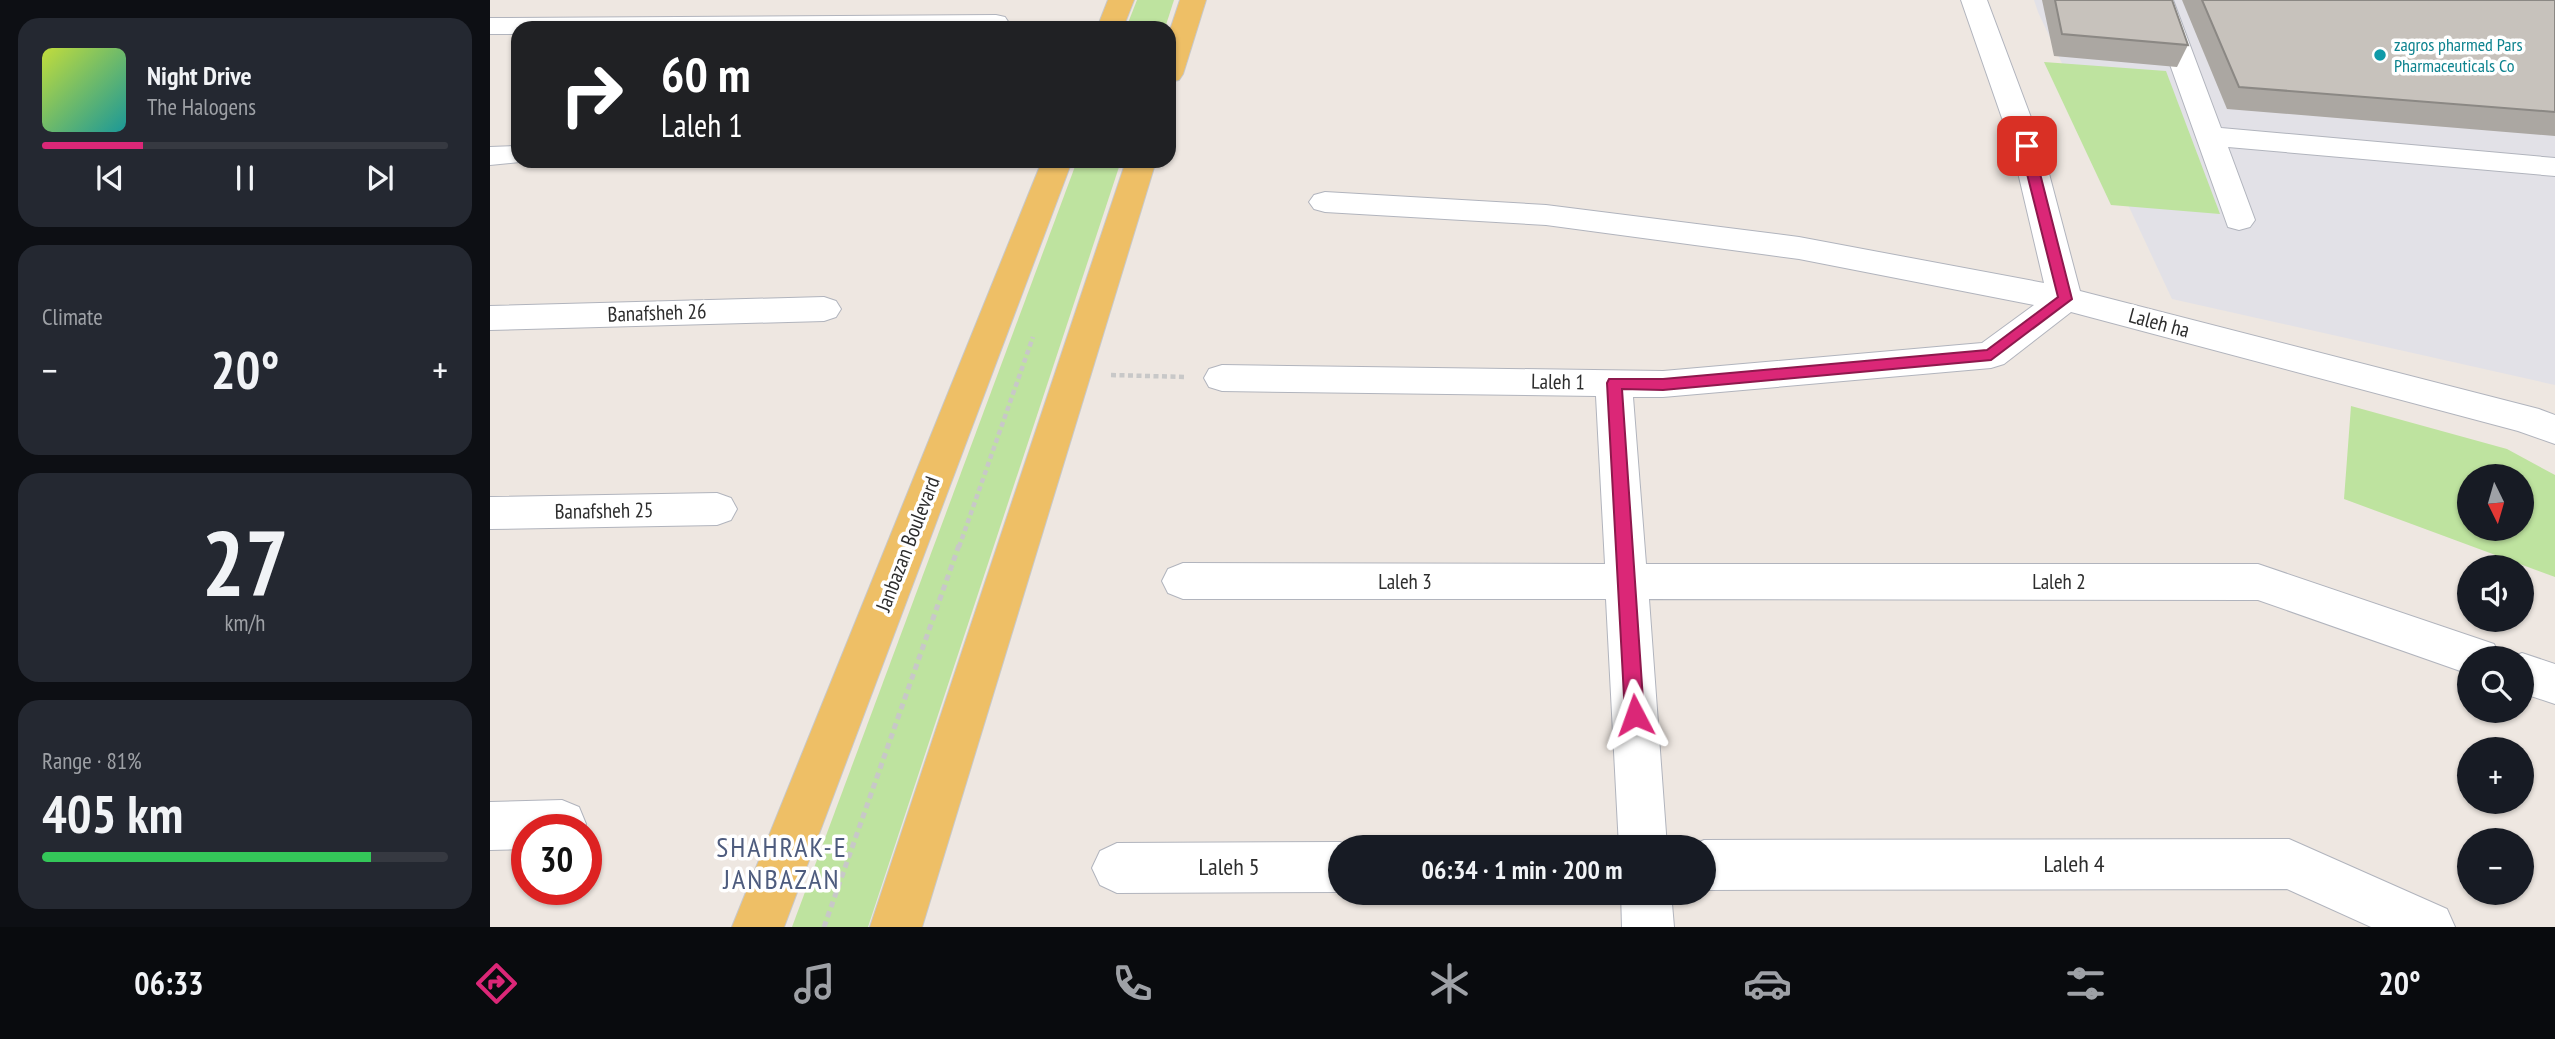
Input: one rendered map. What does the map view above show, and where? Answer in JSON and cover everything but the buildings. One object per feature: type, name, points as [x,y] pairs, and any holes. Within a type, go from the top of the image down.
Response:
[{"type":"main road","points":[[1113,21],[1121,0]]},
{"type":"main road","points":[[1176,52],[1193,0]]},
{"type":"main road","name":"Janbazan Boulevard","points":[[758,927],[1055,168]]},
{"type":"main road","points":[[896,927],[1139,168]]},
{"type":"street","points":[[1974,0],[2027,146],[2065,299]]},
{"type":"street","points":[[2160,0],[2239,220]]},
{"type":"street","points":[[490,26],[511,26]]},
{"type":"street","points":[[2209,136],[2555,167]]},
{"type":"street","points":[[490,156],[511,155]]},
{"type":"street","name":"Laleh ha","points":[[1325,202],[1546,215],[1773,244],[2065,299],[2526,419],[2555,430]]},
{"type":"street","name":"Laleh 1","points":[[1222,379],[1663,384],[1991,355],[2065,299]]},
{"type":"street","name":"Banafsheh 26","points":[[490,318],[824,309]]},
{"type":"street","points":[[1614,383],[1642,835]]},
{"type":"street","name":"Banafsheh 25","points":[[490,513],[717,509]]},
{"type":"street","name":"Laleh 3","points":[[1184,581],[1626,583]]},
{"type":"street","name":"Laleh 2","points":[[1626,583],[2259,582],[2457,650]]},
{"type":"street","points":[[2534,677],[2555,684]]},
{"type":"street","points":[[490,827],[511,826]]},
{"type":"street","name":"Laleh 4","points":[[1716,865],[2290,864],[2429,927]]},
{"type":"street","name":"Laleh 5","points":[[1117,868],[1328,867]]},
{"type":"street","points":[[1647,905],[1648,927]]},
{"type":"path","points":[[824,927],[1035,330]]},
{"type":"path","points":[[1073,374],[1222,379]]},
{"type":"shaded area","points":[[2034,0],[2555,0],[2555,385],[2172,299]]},
{"type":"green space","points":[[1137,0],[1174,0],[1167,21],[1129,21]]},
{"type":"green space","points":[[2044,62],[2166,71],[2220,214],[2111,205]]},
{"type":"green space","points":[[1074,168],[1119,168],[868,927],[792,927]]},
{"type":"green space","points":[[2351,406],[2507,449],[2555,475],[2555,577],[2534,569],[2534,555],[2495,555],[2458,541],[2534,541],[2534,464],[2457,464],[2457,541],[2344,499]]},
{"type":"place","name":"zagros pharmed Pars Pharmaceuticals Co","points":[[2380,55]]},
{"type":"district","name":"SHAHRAK-E JANBAZAN","points":[[782,863]]},
{"type":"route","points":[[1635,715],[1614,383],[1663,384],[1991,355],[2065,299],[2027,146]]}]
